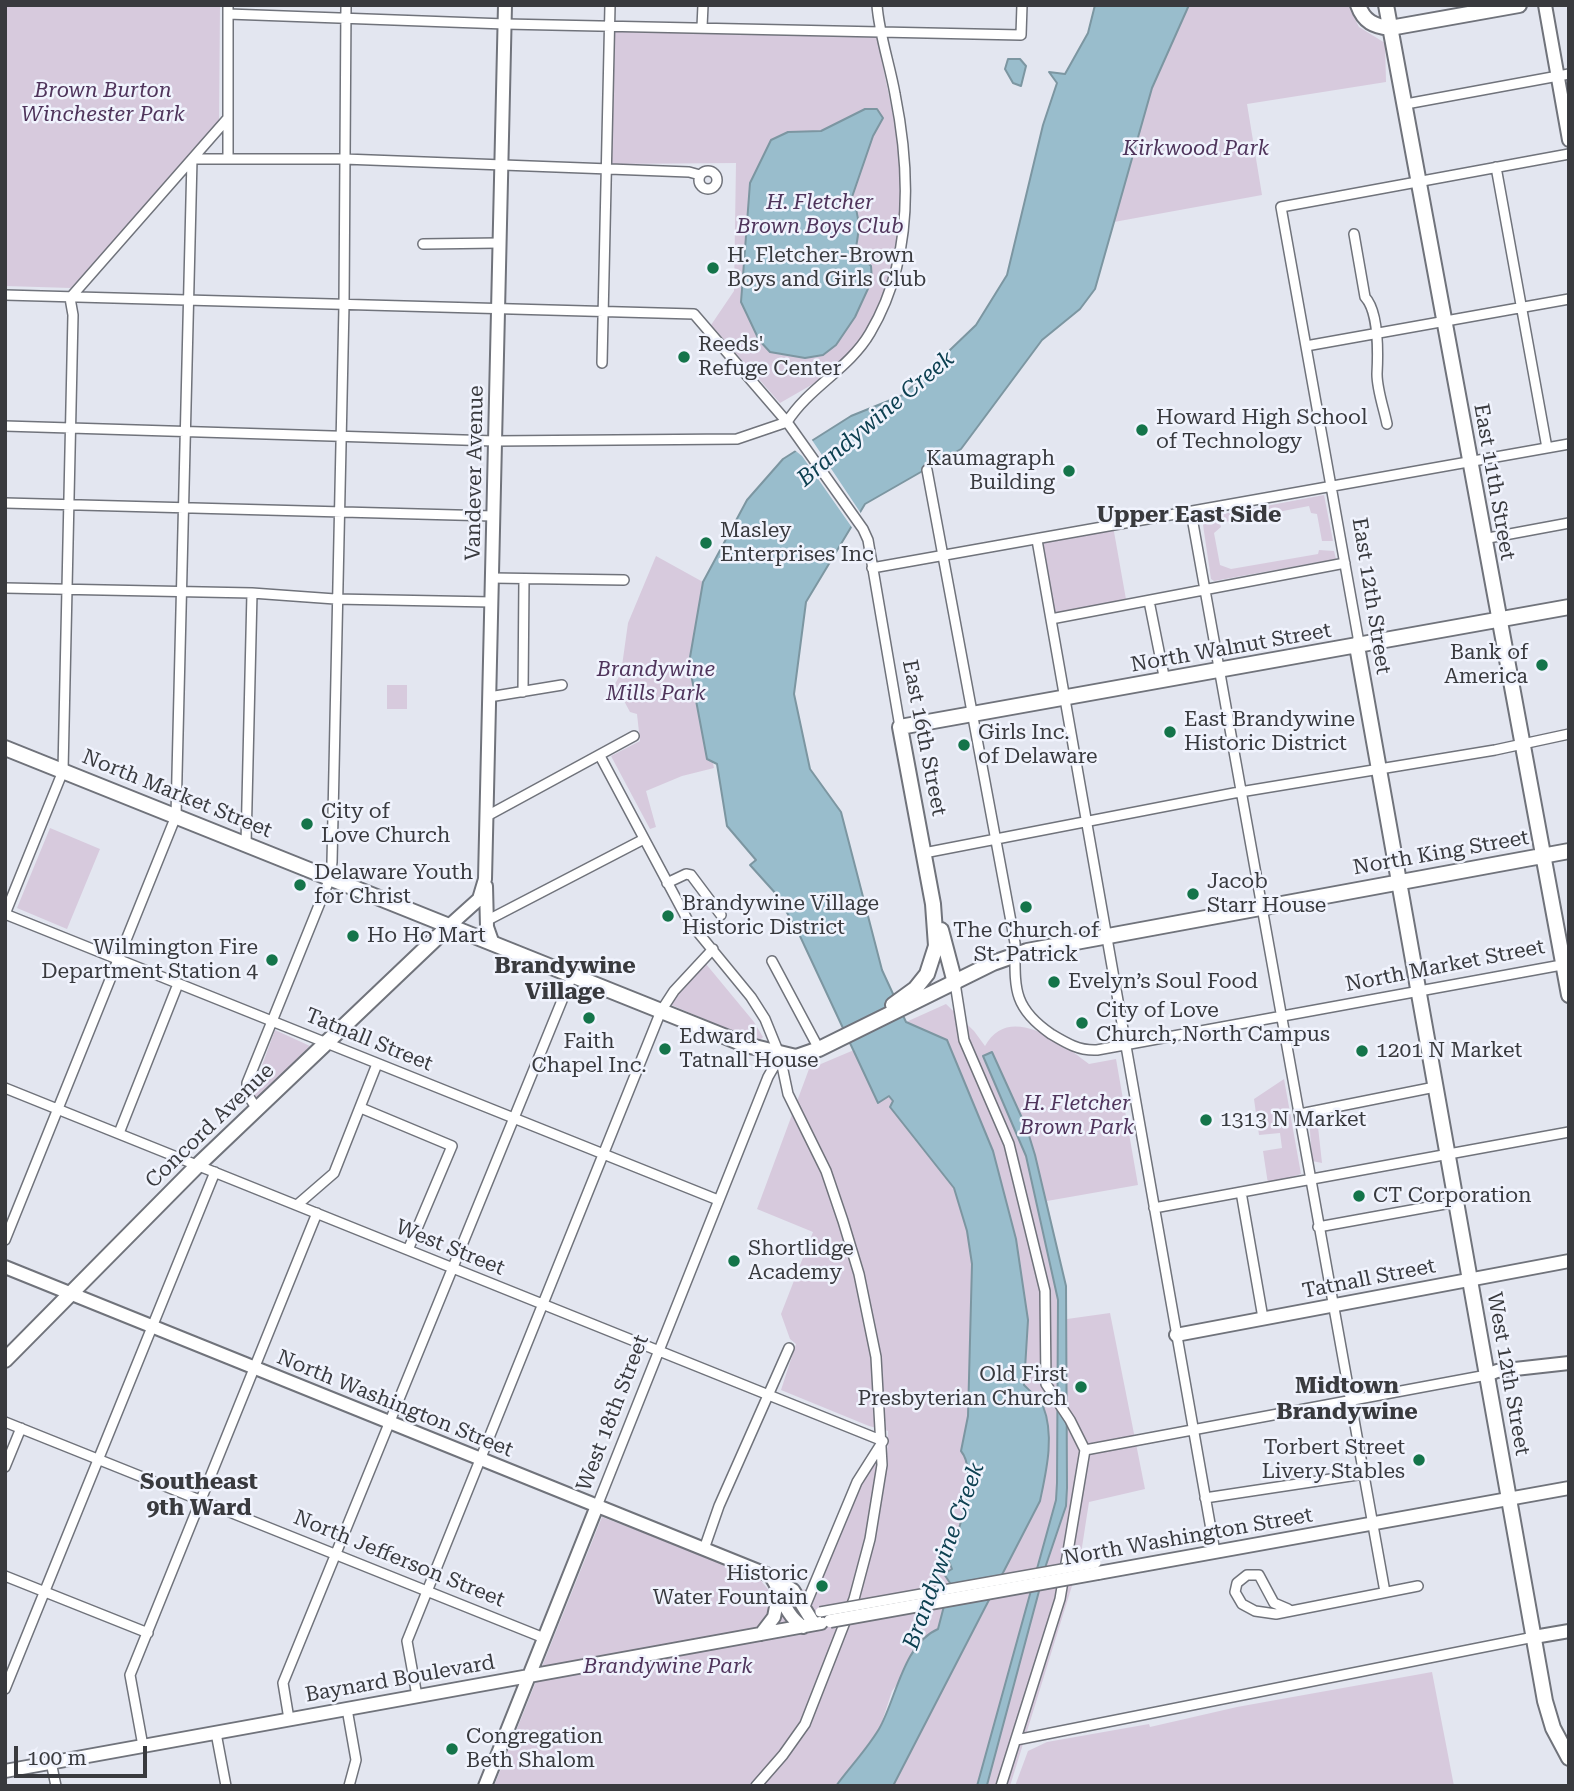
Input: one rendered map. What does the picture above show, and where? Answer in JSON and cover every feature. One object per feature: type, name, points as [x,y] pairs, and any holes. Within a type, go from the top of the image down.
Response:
[{"type":"main road","points":[[1358,5],[1366,20],[1378,27],[1390,28],[1519,5]]},
{"type":"main road","name":"East 11th Street","points":[[1386,5],[1521,743],[1566,965],[1569,995]]},
{"type":"main road","name":"North Walnut Street","points":[[900,727],[1569,607]]},
{"type":"main road","name":"East 12th Street","points":[[1357,646],[1419,993]]},
{"type":"main road","name":"East 16th Street","points":[[900,727],[933,904],[934,959],[910,1000]]},
{"type":"main road","name":"North Market Street","points":[[5,748],[572,976],[780,1056],[796,1058],[819,1049],[910,1000],[955,983]]},
{"type":"main road","name":"North King Street","points":[[955,983],[1015,955],[1569,851]]},
{"type":"main road","points":[[933,904],[955,983]]},
{"type":"main road","name":"Concord Avenue","points":[[5,1360],[198,1166],[449,926]]},
{"type":"main road","name":"West 12th Street","points":[[1419,993],[1548,1714],[1569,1758]]},
{"type":"street","points":[[257,1109],[247,1094],[247,1083],[330,878],[335,599],[342,436],[346,5]]},
{"type":"street","name":"Vandever Avenue","points":[[449,926],[479,899],[485,879],[505,5]]},
{"type":"street","points":[[602,363],[610,5]]},
{"type":"street","points":[[702,27],[703,5]]},
{"type":"street","points":[[5,426],[495,441],[737,439],[787,422],[799,402],[832,378],[869,336],[893,284],[900,259],[906,224],[905,184],[897,102],[877,5]]},
{"type":"street","points":[[228,159],[228,10],[346,20],[1021,35],[1022,5]]},
{"type":"street","points":[[1545,5],[1563,75],[1569,140]]},
{"type":"street","points":[[1406,104],[1563,75]]},
{"type":"street","points":[[5,914],[63,771],[72,429],[73,315],[69,298],[228,118]]},
{"type":"street","points":[[1419,181],[1569,154]]},
{"type":"street","points":[[192,159],[344,159],[605,168],[689,172],[699,175]]},
{"type":"street","points":[[5,1240],[176,816],[192,159]]},
{"type":"street","points":[[1496,167],[1546,448]]},
{"type":"street","name":"East 12th Street","points":[[1357,646],[1332,486],[1281,207],[1419,181]]},
{"type":"street","points":[[1354,234],[1365,297],[1370,302],[1376,335],[1380,359],[1377,374],[1387,424]]},
{"type":"street","points":[[423,244],[499,243]]},
{"type":"street","name":"East 16th Street","points":[[5,295],[603,310],[688,313],[700,317],[787,422],[863,529],[900,727]]},
{"type":"street","points":[[1306,346],[1569,299]]},
{"type":"street","points":[[872,568],[1569,444]]},
{"type":"street","name":"North Market Street","points":[[927,470],[928,487],[974,712],[1022,1007],[1031,1020],[1080,1049],[1097,1051],[1566,965]]},
{"type":"street","points":[[5,503],[493,516]]},
{"type":"street","points":[[1191,512],[1385,1592]]},
{"type":"street","points":[[1483,539],[1569,523]]},
{"type":"street","points":[[1037,540],[1215,1552]]},
{"type":"street","points":[[1051,619],[1345,563]]},
{"type":"street","points":[[492,578],[624,580]]},
{"type":"street","points":[[523,692],[524,579]]},
{"type":"street","points":[[5,588],[492,602]]},
{"type":"street","points":[[246,844],[252,593]]},
{"type":"street","points":[[1149,601],[1165,681]]},
{"type":"street","points":[[489,697],[562,685]]},
{"type":"street","points":[[925,853],[1242,792],[1379,770],[1569,734]]},
{"type":"street","points":[[487,816],[634,736]]},
{"type":"street","points":[[600,755],[687,919],[751,997],[780,1056],[788,1094],[826,1171],[859,1274],[876,1357],[883,1441],[880,1489],[854,1599],[805,1724],[796,1740],[756,1786]]},
{"type":"street","points":[[488,920],[644,839]]},
{"type":"street","points":[[667,883],[686,874],[691,876],[721,915]]},
{"type":"street","points":[[485,879],[493,944]]},
{"type":"street","name":"Tatnall Street","points":[[5,914],[718,1200]]},
{"type":"street","points":[[417,1696],[407,1641],[661,1011],[674,991],[713,949]]},
{"type":"street","points":[[772,961],[819,1049]]},
{"type":"street","points":[[289,1719],[283,1683],[572,976]]},
{"type":"street","points":[[955,983],[964,1040],[1014,1159],[1045,1291],[1045,1376],[1054,1398],[1070,1420],[1084,1450],[1060,1599],[1001,1786]]},
{"type":"street","points":[[119,1133],[178,984]]},
{"type":"street","name":"West 18th Street","points":[[485,1786],[718,1200],[768,1077],[780,1056]]},
{"type":"street","points":[[297,1205],[334,1173],[377,1064]]},
{"type":"street","points":[[1300,1114],[1435,1087]]},
{"type":"street","name":"West Street","points":[[5,1088],[883,1441]]},
{"type":"street","points":[[361,1108],[452,1146],[408,1250]]},
{"type":"street","points":[[1154,1208],[1569,1132]]},
{"type":"street","points":[[5,1689],[215,1172]]},
{"type":"street","points":[[1241,1192],[1263,1318]]},
{"type":"street","points":[[1318,1227],[1456,1202]]},
{"type":"street","points":[[143,1746],[131,1675],[317,1213]]},
{"type":"street","name":"Tatnall Street","points":[[1176,1335],[1569,1261]]},
{"type":"street","name":"North Washington Street","points":[[5,1267],[786,1584],[814,1617],[1097,1568],[1215,1552],[1569,1488]]},
{"type":"street","points":[[704,1549],[719,1506],[789,1348]]},
{"type":"street","points":[[1084,1450],[1497,1371],[1569,1363]]},
{"type":"street","name":"North Jefferson Street","points":[[5,1422],[544,1638]]},
{"type":"street","points":[[5,1467],[21,1428]]},
{"type":"street","points":[[814,1617],[857,1482],[883,1441]]},
{"type":"street","points":[[1205,1499],[1364,1474]]},
{"type":"street","points":[[1288,1609],[1275,1603],[1259,1575],[1247,1574],[1237,1583],[1236,1597],[1248,1608],[1270,1614],[1418,1586]]},
{"type":"street","points":[[5,1576],[148,1633]]},
{"type":"street","points":[[761,1634],[776,1610],[775,1581]]},
{"type":"street","name":"Baynard Boulevard","points":[[5,1771],[761,1634],[814,1617]]},
{"type":"street","points":[[1016,1740],[1315,1682],[1324,1677],[1569,1631]]},
{"type":"street","points":[[347,1709],[356,1760],[349,1786]]},
{"type":"street","points":[[216,1733],[226,1786]]},
{"type":"street","points":[[51,1762],[55,1786]]},
{"type":"green space","name":"Brown Burton Winchester Park","points":[[5,5],[220,5],[219,123],[71,288],[5,286]]},
{"type":"green space","name":"Kirkwood Park","points":[[1189,5],[1348,5],[1359,27],[1385,43],[1386,82],[1247,104],[1262,195],[1114,222],[1152,88]]},
{"type":"green space","name":"H. Fletcher Brown Boys Club","points":[[613,31],[877,37],[896,130],[906,220],[889,295],[866,333],[827,376],[780,403],[711,325],[734,291],[736,163],[610,164]]},
{"type":"green space","points":[[1324,495],[1333,541],[1322,541],[1317,514],[1311,513],[1309,506],[1220,523],[1221,527],[1214,533],[1220,565],[1231,569],[1318,554],[1319,550],[1334,551],[1336,559],[1214,581],[1211,579],[1202,518]]},
{"type":"green space","points":[[1113,526],[1127,605],[1051,619],[1037,540]]},
{"type":"green space","name":"Brandywine Mills Park","points":[[656,556],[703,582],[690,657],[714,768],[682,776],[646,791],[656,827],[650,829],[611,756],[640,741],[637,714],[630,712],[615,684],[621,673],[628,623]]},
{"type":"green space","points":[[387,685],[407,685],[407,709],[387,709]]},
{"type":"green space","points":[[50,828],[100,849],[67,929],[17,908]]},
{"type":"green space","points":[[706,964],[754,1022],[763,1037],[758,1042],[669,1004]]},
{"type":"green space","name":"H. Fletcher Brown Park","points":[[946,1004],[974,1031],[985,1046],[995,1033],[1008,1027],[1021,1027],[1051,1037],[1089,1064],[1116,1059],[1138,1185],[1047,1201],[1064,1285],[1067,1319],[1110,1313],[1145,1489],[1089,1502],[1080,1560],[1010,1786],[893,1786],[1040,1501],[1049,1442],[1043,1406],[1024,1385],[1028,1320],[1016,1239],[993,1151],[947,1040],[906,1022]]},
{"type":"green space","points":[[275,1030],[310,1046],[255,1100],[252,1093]]},
{"type":"green space","name":"Brandywine Park","points":[[854,1050],[878,1103],[889,1095],[893,1101],[890,1107],[954,1188],[967,1231],[972,1264],[968,1416],[961,1451],[966,1461],[967,1489],[957,1535],[948,1559],[952,1569],[950,1583],[938,1629],[892,1691],[880,1728],[836,1786],[494,1786],[602,1517],[757,1576],[771,1593],[817,1588],[849,1508],[876,1456],[887,1454],[888,1431],[869,1426],[781,1390],[796,1344],[790,1339],[781,1314],[813,1232],[757,1209],[809,1069]]},
{"type":"green space","points":[[1284,1079],[1301,1174],[1268,1184],[1263,1151],[1282,1148],[1280,1133],[1259,1135],[1254,1099]]},
{"type":"green space","points":[[1313,1114],[1317,1118],[1322,1163],[1312,1161],[1309,1116]]},
{"type":"green space","points":[[1432,1672],[1454,1786],[1015,1786],[1028,1751],[1047,1742],[1149,1724],[1150,1727],[1237,1707]]},
{"type":"water","name":"Brandywine Creek","points":[[1095,5],[1189,5],[1152,88],[1095,289],[1080,309],[1042,340],[961,449],[865,504],[806,602],[794,694],[810,769],[841,812],[882,970],[906,1022],[947,1040],[993,1151],[1016,1239],[1028,1320],[1024,1385],[1043,1406],[1049,1442],[1040,1501],[893,1786],[836,1786],[879,1729],[916,1647],[926,1636],[938,1629],[950,1583],[944,1574],[952,1569],[948,1559],[957,1536],[967,1489],[966,1461],[961,1451],[968,1416],[972,1264],[967,1231],[954,1188],[890,1107],[893,1101],[889,1096],[878,1103],[799,934],[777,895],[750,865],[756,860],[727,826],[717,764],[707,759],[689,663],[703,582],[747,500],[783,459],[851,416],[903,395],[976,325],[1007,275],[1043,125],[1057,83],[1049,72],[1065,74],[1088,33]]},
{"type":"water","points":[[1008,59],[1020,59],[1026,66],[1021,86],[1013,83],[1005,69]]},
{"type":"water","points":[[865,109],[877,109],[883,118],[873,136],[852,197],[858,224],[855,251],[871,266],[872,280],[855,317],[836,345],[823,355],[805,358],[770,352],[759,340],[741,302],[750,183],[771,140],[788,132],[821,131]]},
{"type":"water","points":[[992,1052],[1027,1129],[1066,1286],[1067,1488],[1066,1506],[1046,1565],[987,1785],[977,1786],[1056,1500],[1057,1483],[1058,1300],[1026,1156],[983,1056]]},
{"type":"pier","points":[[810,437],[862,515],[853,529],[802,456],[792,448]]},
{"type":"place","name":"H. Fletcher-Brown Boys and Girls Club","points":[[713,268]]},
{"type":"place","name":"Reeds' Refuge Center","points":[[684,357]]},
{"type":"place","name":"Howard High School of Technology","points":[[1142,430]]},
{"type":"place","name":"Kaumagraph Building","points":[[1069,471]]},
{"type":"place","name":"Masley Enterprises Inc","points":[[706,543]]},
{"type":"place","name":"Bank of America","points":[[1542,665]]},
{"type":"place","name":"East Brandywine Historic District","points":[[1170,732]]},
{"type":"place","name":"Girls Inc. of Delaware","points":[[964,745]]},
{"type":"place","name":"City of Love Church","points":[[307,824]]},
{"type":"place","name":"Delaware Youth for Christ","points":[[300,885]]},
{"type":"place","name":"Jacob Starr House","points":[[1193,894]]},
{"type":"place","name":"The Church of St. Patrick","points":[[1026,907]]},
{"type":"place","name":"Brandywine Village Historic District","points":[[668,916]]},
{"type":"place","name":"Ho Ho Mart","points":[[353,936]]},
{"type":"place","name":"Wilmington Fire Department Station 4","points":[[272,960]]},
{"type":"place","name":"Evelyn’s Soul Food","points":[[1054,982]]},
{"type":"place","name":"Faith Chapel Inc.","points":[[589,1018]]},
{"type":"place","name":"City of Love Church, North Campus","points":[[1082,1023]]},
{"type":"place","name":"Edward Tatnall House","points":[[665,1049]]},
{"type":"place","name":"1201 N Market","points":[[1362,1051]]},
{"type":"place","name":"1313 N Market","points":[[1206,1120]]},
{"type":"place","name":"CT Corporation","points":[[1359,1196]]},
{"type":"place","name":"Shortlidge Academy","points":[[734,1261]]},
{"type":"place","name":"Old First Presbyterian Church","points":[[1081,1387]]},
{"type":"place","name":"Torbert Street Livery Stables","points":[[1419,1460]]},
{"type":"place","name":"Historic Water Fountain","points":[[822,1586]]},
{"type":"place","name":"Congregation Beth Shalom","points":[[452,1749]]},
{"type":"district","name":"Upper East Side","points":[[1189,515]]},
{"type":"district","name":"Brandywine Village","points":[[565,979]]},
{"type":"district","name":"Midtown Brandywine","points":[[1347,1399]]},
{"type":"district","name":"Southeast 9th Ward","points":[[199,1495]]}]
